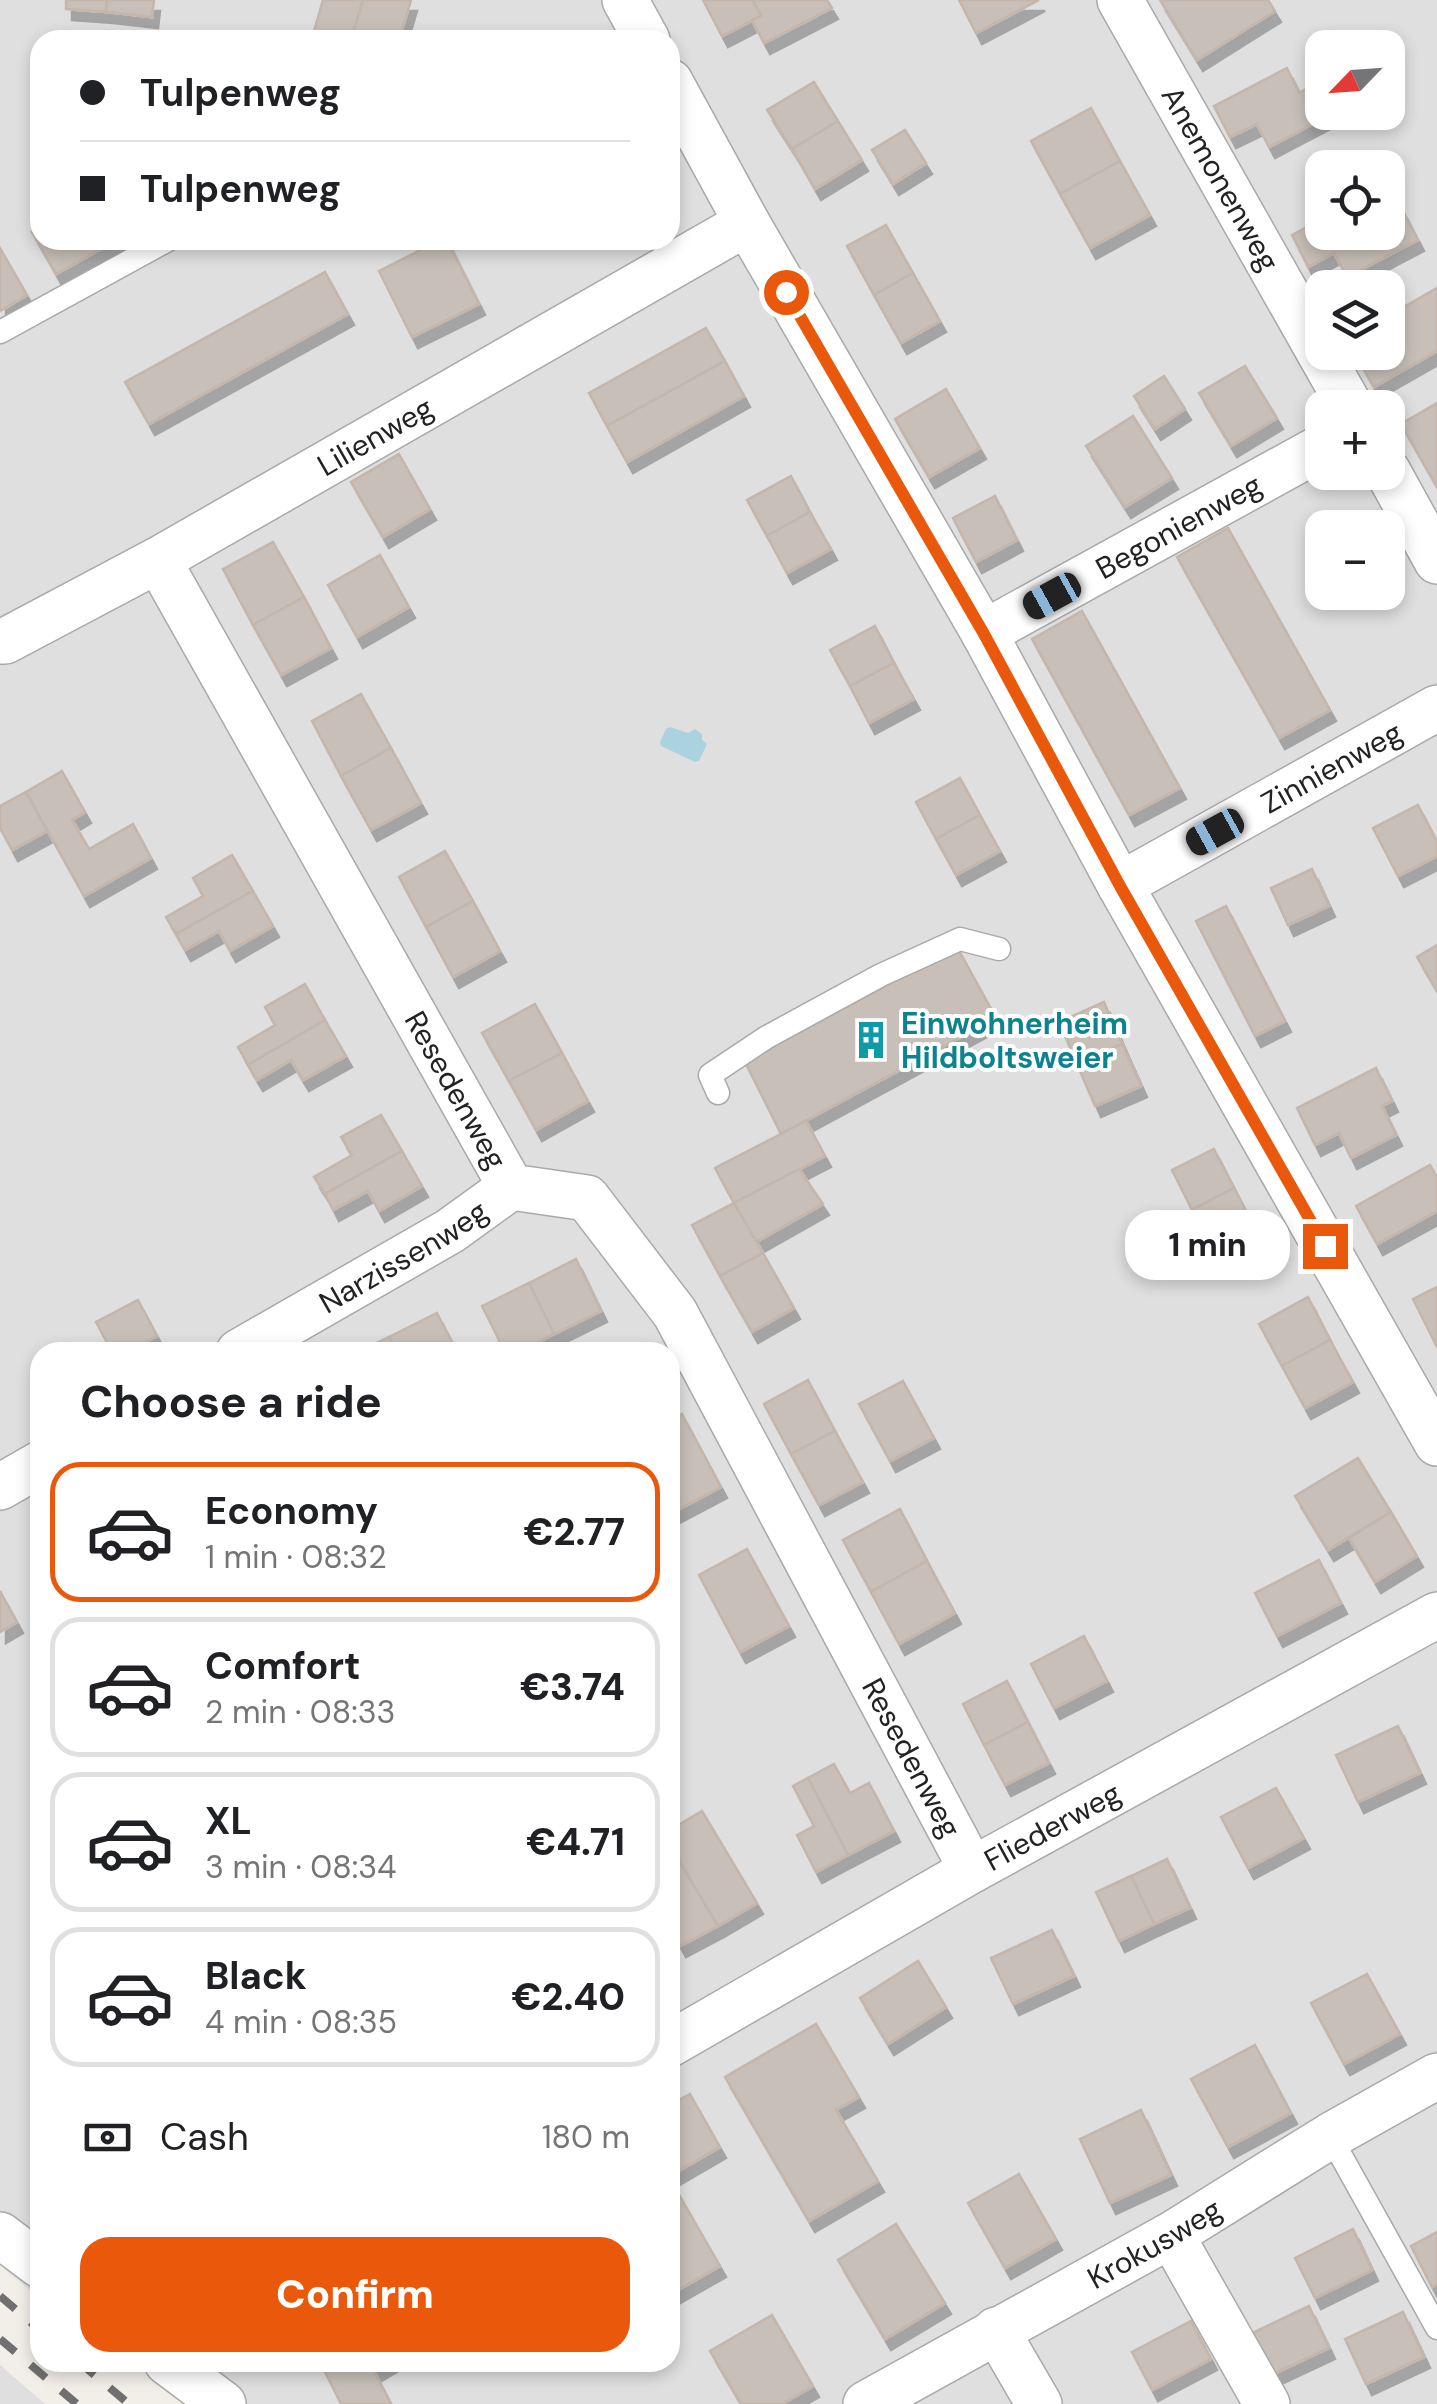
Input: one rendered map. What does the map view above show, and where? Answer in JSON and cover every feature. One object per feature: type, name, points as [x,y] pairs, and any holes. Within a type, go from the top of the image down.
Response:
[{"type":"street","points":[[625,0],[642,30]]},
{"type":"street","name":"Anemonenweg","points":[[1120,0],[1342,390]]},
{"type":"street","points":[[680,100],[1437,1443]]},
{"type":"street","name":"Lilienweg","points":[[0,641],[158,560],[747,223]]},
{"type":"street","name":"Begonienweg","points":[[984,634],[1305,456]]},
{"type":"street","points":[[1398,490],[1437,561]]},
{"type":"street","name":"Resedenweg","points":[[158,560],[511,1187],[588,1198],[675,1312],[972,1870]]},
{"type":"street","name":"Zinnienweg","points":[[1120,886],[1437,708]]},
{"type":"street","name":"Narzissenweg","points":[[256,1342],[450,1231],[511,1187]]},
{"type":"street","points":[[0,1487],[30,1470]]},
{"type":"street","name":"Fliederweg","points":[[680,2038],[972,1870],[1437,1615]]},
{"type":"street","name":"Krokusweg","points":[[866,2404],[1172,2235],[1330,2136],[1437,2076]]},
{"type":"street","points":[[0,2234],[30,2257]]},
{"type":"street","points":[[1172,2235],[1267,2404]]},
{"type":"street","points":[[996,2330],[1039,2404]]},
{"type":"street","points":[[181,2372],[223,2404]]},
{"type":"lane","points":[[0,332],[150,250]]},
{"type":"lane","points":[[718,1094],[710,1075],[767,1038],[881,976],[960,938],[999,950]]},
{"type":"lane","points":[[1330,2136],[1437,2328]]},
{"type":"shaded area","points":[[0,0],[1437,0],[1437,2404],[196,2404],[152,2372],[680,2372],[680,1342],[30,1342],[30,2290],[0,2265]]},
{"type":"shaded area","points":[[0,2365],[45,2404],[0,2404]]},
{"type":"water","points":[[670,727],[688,733],[695,729],[702,734],[707,744],[699,761],[661,746]]},
{"type":"building","points":[[66,0],[107,0],[106,12],[66,9]]},
{"type":"building","points":[[107,0],[154,0],[152,17],[106,12]]},
{"type":"building","points":[[323,0],[363,0],[354,30],[314,30]]},
{"type":"building","points":[[363,0],[411,0],[402,30],[354,30]]},
{"type":"building","points":[[703,0],[753,0],[761,16],[722,36]]},
{"type":"building","points":[[753,0],[827,0],[832,8],[764,43],[752,20],[761,16]]},
{"type":"building","points":[[959,0],[1039,0],[976,33]]},
{"type":"building","points":[[1160,0],[1268,0],[1275,11],[1197,60]]},
{"type":"building","points":[[1287,68],[1299,93],[1305,90],[1305,128],[1269,147],[1257,124],[1230,137],[1214,106]]},
{"type":"building","points":[[814,82],[838,121],[792,149],[767,110]]},
{"type":"building","points":[[1091,108],[1120,161],[1060,194],[1031,141]]},
{"type":"building","points":[[838,121],[862,160],[815,189],[792,149]]},
{"type":"building","points":[[905,130],[926,163],[893,184],[872,150]]},
{"type":"building","points":[[1120,161],[1150,215],[1090,248],[1060,194]]},
{"type":"building","points":[[1405,215],[1418,240],[1405,247]]},
{"type":"building","points":[[886,225],[913,273],[874,295],[847,246]]},
{"type":"building","points":[[1305,228],[1305,250],[1399,250],[1360,270],[1343,270],[1334,253],[1308,267],[1292,235]]},
{"type":"building","points":[[0,248],[27,295],[0,311]]},
{"type":"building","points":[[42,250],[99,250],[56,274]]},
{"type":"building","points":[[420,250],[452,250],[479,304],[412,337],[379,271]]},
{"type":"building","points":[[325,272],[348,314],[149,424],[125,382]]},
{"type":"building","points":[[913,273],[940,321],[901,343],[874,295]]},
{"type":"building","points":[[1437,288],[1437,351],[1405,369],[1405,306]]},
{"type":"building","points":[[706,328],[725,361],[607,426],[589,393]]},
{"type":"building","points":[[725,361],[744,396],[627,462],[607,426]]},
{"type":"building","points":[[1245,366],[1277,418],[1231,446],[1199,393]]},
{"type":"building","points":[[1364,370],[1404,370],[1374,387]]},
{"type":"building","points":[[1164,376],[1185,409],[1155,429],[1134,396]]},
{"type":"building","points":[[946,389],[980,448],[929,477],[895,419]]},
{"type":"building","points":[[1437,403],[1437,487],[1405,431],[1405,422]]},
{"type":"building","points":[[1133,416],[1172,478],[1125,507],[1086,446]]},
{"type":"building","points":[[399,454],[430,509],[383,537],[351,482]]},
{"type":"building","points":[[791,476],[810,512],[767,536],[747,500]]},
{"type":"building","points":[[995,496],[1017,540],[976,562],[953,518]]},
{"type":"building","points":[[810,512],[831,549],[787,573],[767,536]]},
{"type":"building","points":[[1228,528],[1330,710],[1279,738],[1177,557]]},
{"type":"building","points":[[273,542],[304,597],[253,625],[223,569]]},
{"type":"building","points":[[380,555],[409,607],[357,637],[328,585]]},
{"type":"building","points":[[304,597],[331,648],[281,675],[253,625]]},
{"type":"building","points":[[1082,611],[1180,788],[1129,815],[1032,639]]},
{"type":"building","points":[[875,626],[894,663],[850,686],[830,650]]},
{"type":"building","points":[[894,663],[914,699],[869,723],[850,686]]},
{"type":"building","points":[[361,694],[391,748],[341,776],[312,721]]},
{"type":"building","points":[[391,748],[421,803],[371,830],[341,776]]},
{"type":"building","points":[[62,771],[85,812],[72,820],[89,849],[133,824],[151,858],[84,896],[26,792]]},
{"type":"building","points":[[960,778],[980,815],[936,839],[916,802]]},
{"type":"building","points":[[26,792],[47,831],[12,850],[0,828],[0,806]]},
{"type":"building","points":[[1418,805],[1437,842],[1437,856],[1398,876],[1373,828]]},
{"type":"building","points":[[980,815],[1000,851],[956,875],[936,839]]},
{"type":"building","points":[[445,851],[473,901],[426,927],[399,877]]},
{"type":"building","points":[[232,855],[253,891],[176,934],[166,917],[203,896],[193,878]]},
{"type":"building","points":[[1312,869],[1329,906],[1288,925],[1271,888]]},
{"type":"building","points":[[253,891],[273,926],[230,951],[219,931],[185,950],[176,934]]},
{"type":"building","points":[[473,901],[500,951],[453,977],[426,927]]},
{"type":"building","points":[[1226,906],[1285,1021],[1255,1036],[1196,921]]},
{"type":"building","points":[[1437,945],[1437,991],[1417,957]]},
{"type":"building","name":"Einwohnerheim Hildboltsweier","points":[[957,947],[996,1018],[781,1134],[745,1062]]},
{"type":"building","points":[[305,984],[325,1020],[248,1065],[238,1047],[275,1025],[265,1007]]},
{"type":"building","points":[[1104,1002],[1122,1044],[1077,1064],[1059,1022]]},
{"type":"building","points":[[535,1004],[562,1053],[509,1081],[482,1033]]},
{"type":"building","points":[[325,1020],[346,1056],[303,1080],[291,1060],[257,1080],[248,1065]]},
{"type":"building","points":[[1122,1044],[1141,1086],[1095,1106],[1077,1064]]},
{"type":"building","points":[[562,1053],[588,1101],[536,1130],[509,1081]]},
{"type":"building","points":[[1376,1068],[1392,1101],[1382,1106],[1396,1135],[1351,1158],[1339,1133],[1315,1145],[1297,1108]]},
{"type":"building","points":[[381,1115],[402,1151],[325,1194],[314,1177],[352,1155],[341,1137]]},
{"type":"building","points":[[806,1121],[825,1156],[734,1203],[715,1168]]},
{"type":"building","points":[[1214,1149],[1234,1188],[1192,1210],[1172,1170]]},
{"type":"building","points":[[402,1151],[422,1186],[379,1211],[368,1191],[333,1210],[325,1194]]},
{"type":"building","points":[[1430,1165],[1437,1177],[1437,1211],[1377,1244],[1356,1206]]},
{"type":"building","points":[[799,1169],[823,1204],[756,1242],[734,1203]]},
{"type":"building","points":[[1234,1188],[1255,1228],[1213,1250],[1192,1210]]},
{"type":"building","points":[[734,1203],[763,1253],[720,1276],[692,1225]]},
{"type":"building","points":[[763,1253],[794,1308],[752,1332],[720,1276]]},
{"type":"building","points":[[576,1259],[601,1311],[554,1334],[529,1283]]},
{"type":"building","points":[[529,1283],[554,1334],[538,1342],[500,1342],[482,1306]]},
{"type":"building","points":[[1437,1287],[1437,1347],[1413,1299]]},
{"type":"building","points":[[1308,1297],[1330,1340],[1282,1366],[1259,1324]]},
{"type":"building","points":[[138,1300],[157,1336],[145,1342],[107,1342],[96,1322]]},
{"type":"building","points":[[437,1313],[452,1342],[391,1342],[389,1337]]},
{"type":"building","points":[[1330,1340],[1353,1382],[1305,1408],[1282,1366]]},
{"type":"building","points":[[808,1380],[835,1431],[791,1454],[764,1404]]},
{"type":"building","points":[[903,1381],[934,1438],[890,1461],[859,1404]]},
{"type":"building","points":[[680,1415],[721,1487],[680,1509]]},
{"type":"building","points":[[835,1431],[863,1482],[819,1505],[791,1454]]},
{"type":"building","points":[[1358,1458],[1391,1512],[1328,1550],[1295,1496]]},
{"type":"building","points":[[900,1509],[927,1561],[871,1592],[843,1540]]},
{"type":"building","points":[[1391,1512],[1417,1556],[1375,1582],[1349,1538]]},
{"type":"building","points":[[747,1549],[789,1626],[740,1652],[699,1575]]},
{"type":"building","points":[[1319,1560],[1341,1603],[1277,1636],[1255,1593]]},
{"type":"building","points":[[927,1561],[955,1613],[899,1644],[871,1592]]},
{"type":"building","points":[[0,1591],[17,1622],[0,1632]]},
{"type":"building","points":[[1084,1636],[1107,1681],[1054,1708],[1031,1664]]},
{"type":"building","points":[[1007,1681],[1028,1722],[984,1745],[963,1704]]},
{"type":"building","points":[[1028,1722],[1049,1763],[1005,1785],[984,1745]]},
{"type":"building","points":[[1398,1726],[1420,1773],[1358,1802],[1336,1755]]},
{"type":"building","points":[[834,1764],[850,1793],[869,1783],[894,1831],[848,1855],[808,1778]]},
{"type":"building","points":[[808,1778],[848,1855],[816,1872],[797,1835],[814,1826],[793,1786]]},
{"type":"building","points":[[1276,1788],[1304,1838],[1248,1868],[1221,1817]]},
{"type":"building","points":[[702,1811],[757,1903],[718,1926],[680,1863],[680,1824]]},
{"type":"building","points":[[1167,1859],[1190,1908],[1154,1924],[1131,1876]]},
{"type":"building","points":[[680,1863],[718,1926],[680,1946]]},
{"type":"building","points":[[1131,1876],[1154,1924],[1119,1941],[1096,1892]]},
{"type":"building","points":[[1052,1930],[1074,1976],[1013,2004],[991,1958]]},
{"type":"building","points":[[918,1961],[946,2007],[888,2044],[860,1998]]},
{"type":"building","points":[[1367,1974],[1400,2034],[1344,2064],[1311,2003]]},
{"type":"building","points":[[816,2024],[859,2097],[836,2110],[878,2181],[809,2221],[725,2077]]},
{"type":"building","points":[[1255,2045],[1291,2113],[1228,2147],[1191,2079]]},
{"type":"building","points":[[690,2094],[720,2147],[680,2170],[680,2100]]},
{"type":"building","points":[[1141,2110],[1171,2175],[1110,2203],[1080,2139]]},
{"type":"building","points":[[1019,2174],[1056,2239],[1005,2268],[968,2203]]},
{"type":"building","points":[[680,2196],[720,2266],[680,2289]]},
{"type":"building","points":[[896,2224],[945,2303],[885,2339],[838,2260]]},
{"type":"building","points":[[1353,2229],[1372,2270],[1315,2298],[1295,2258]]},
{"type":"building","points":[[1437,2232],[1437,2284],[1432,2287],[1411,2246]]},
{"type":"building","points":[[1309,2306],[1329,2348],[1269,2376],[1250,2334]]},
{"type":"building","points":[[1403,2312],[1424,2357],[1366,2384],[1345,2339]]},
{"type":"building","points":[[772,2315],[813,2386],[782,2404],[741,2404],[710,2351]]},
{"type":"building","points":[[1191,2321],[1211,2359],[1152,2390],[1132,2352]]},
{"type":"building","points":[[325,2372],[375,2372],[391,2404],[341,2404]]},
{"type":"railway","points":[[0,2296],[30,2322]]},
{"type":"railway","points":[[0,2339],[30,2364]]},
{"type":"railway","points":[[39,2372],[77,2404]]},
{"type":"railway","points":[[91,2372],[129,2404]]},
{"type":"place","name":"Einwohnerheim Hildboltsweier","points":[[871,1040]]},
{"type":"route","points":[[786,292],[984,634],[1120,886],[1325,1246]]}]
